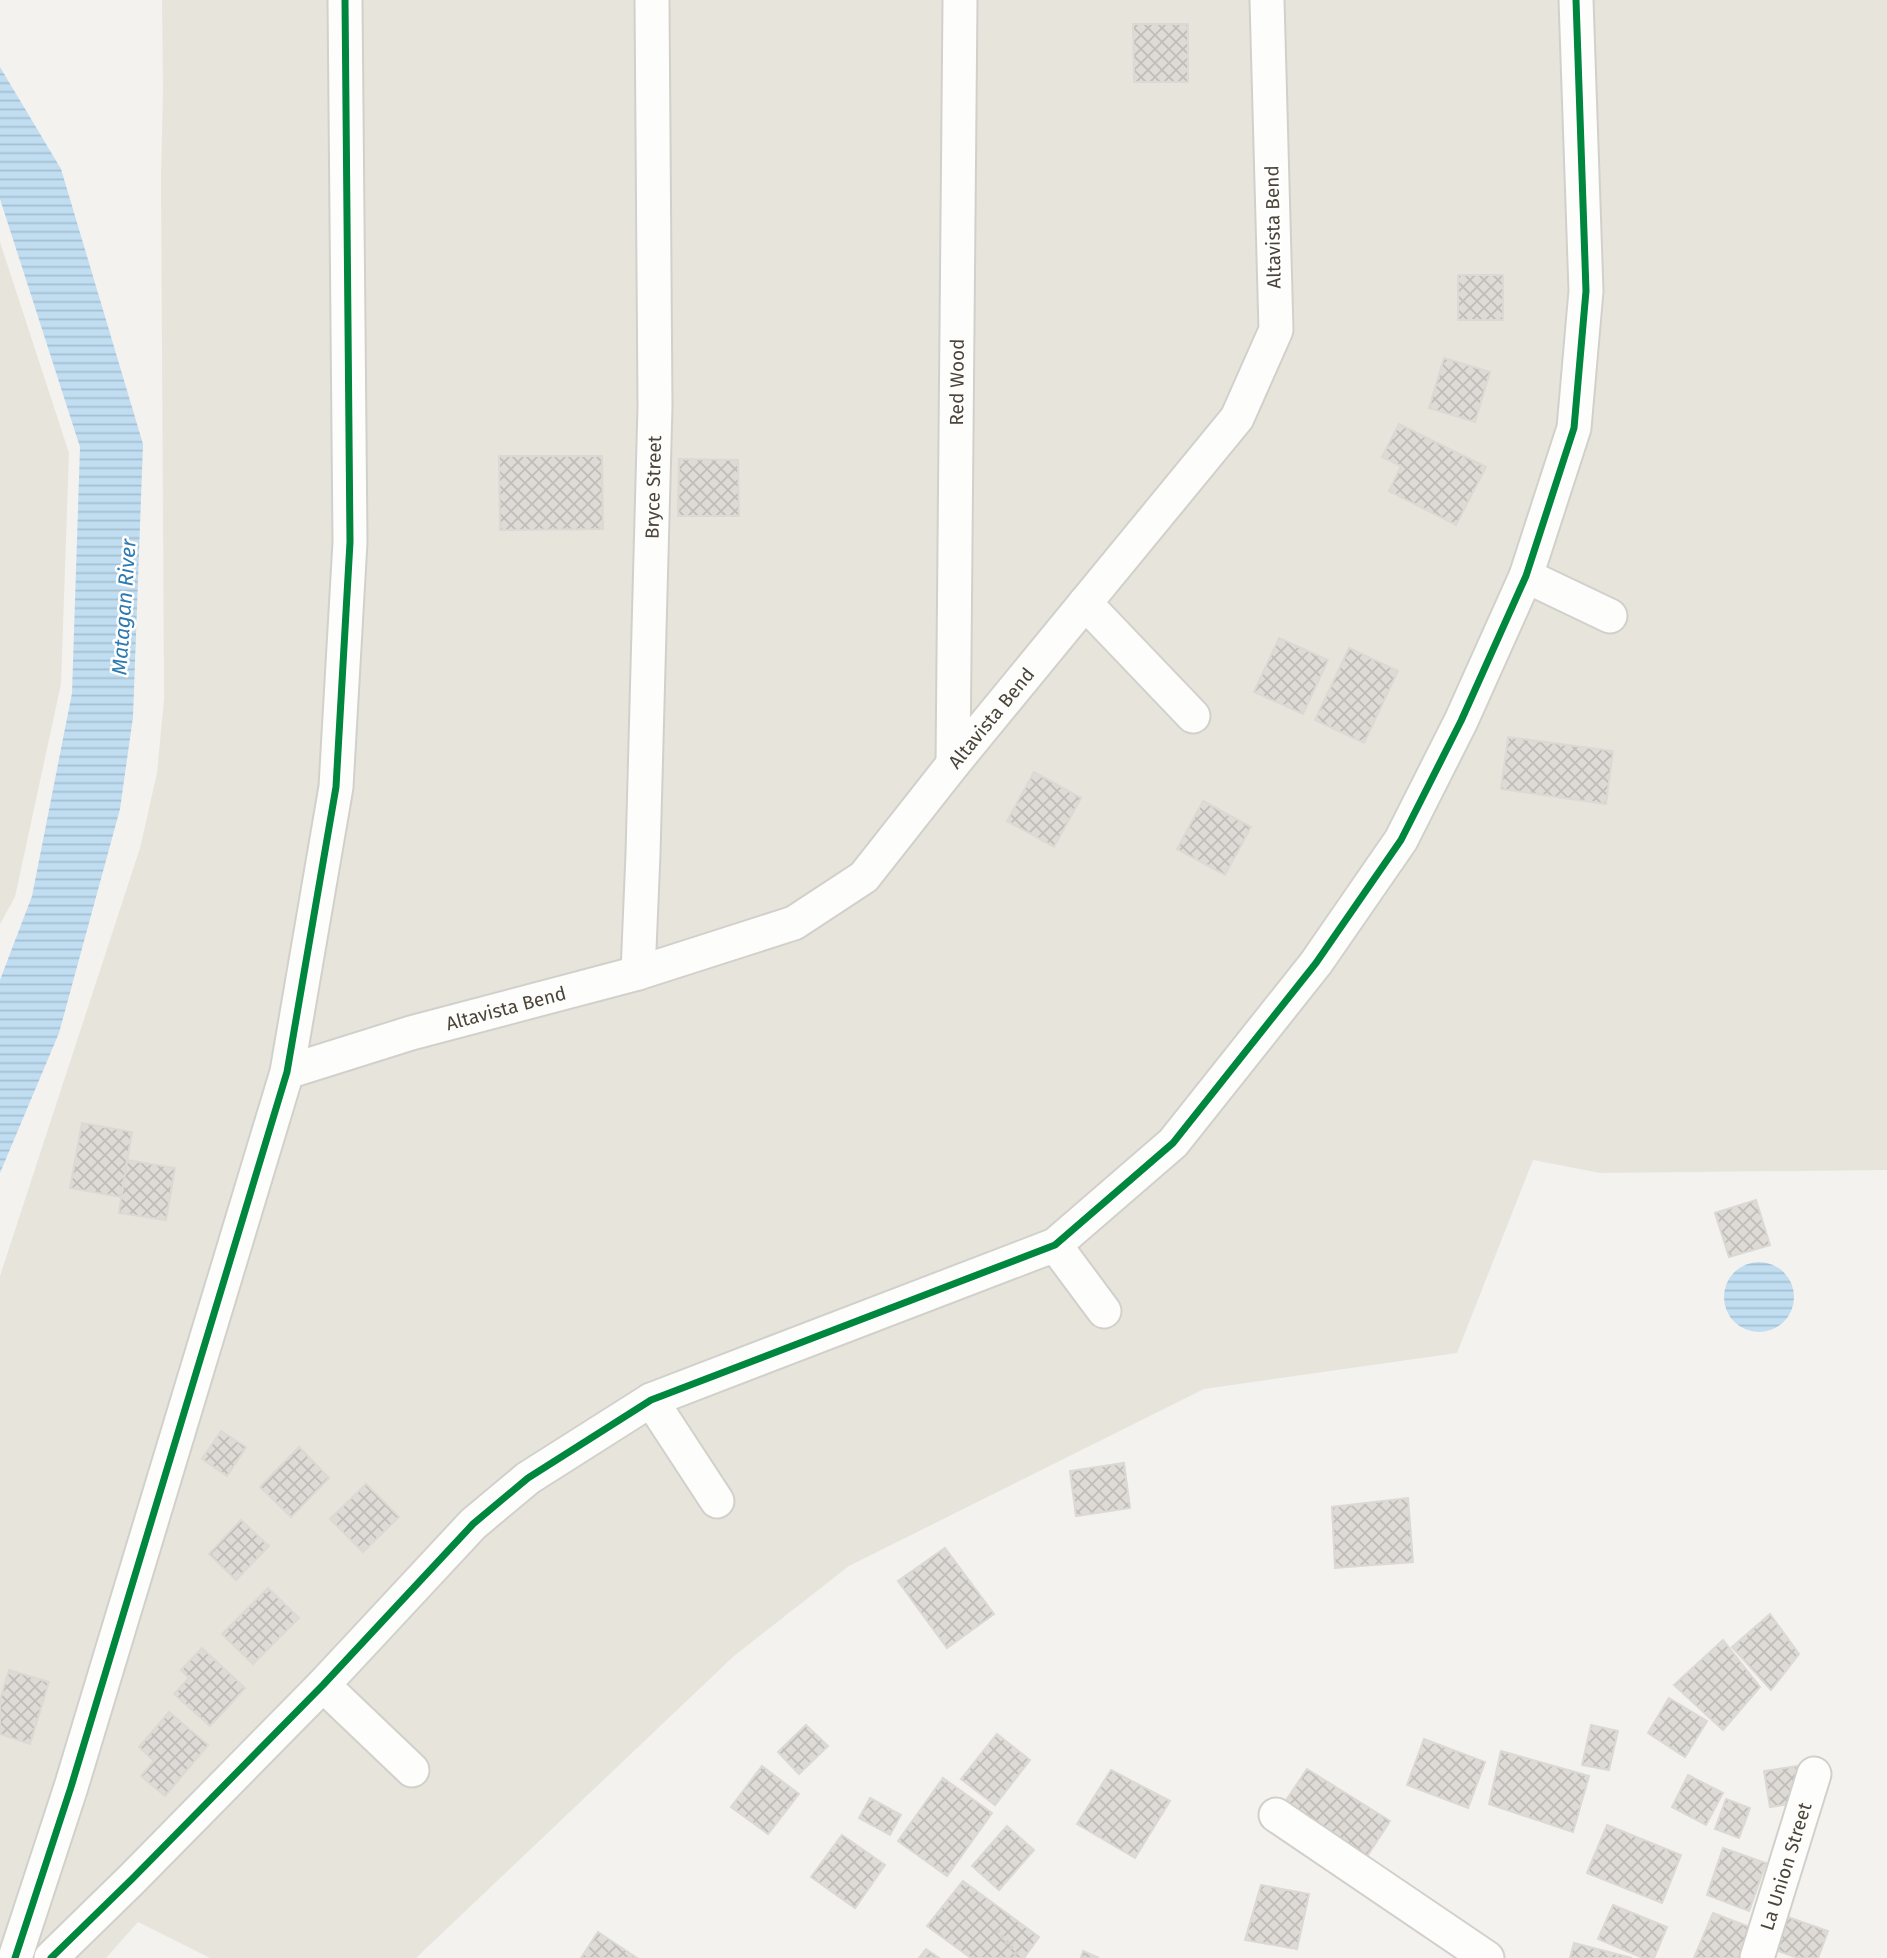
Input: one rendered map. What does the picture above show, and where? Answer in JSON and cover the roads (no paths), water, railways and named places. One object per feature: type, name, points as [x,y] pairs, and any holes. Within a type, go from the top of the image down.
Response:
[{"type":"street","points":[[15,1958],[71,1787],[287,1072],[336,787],[350,542],[345,0]]},
{"type":"street","name":"Bryce Street","points":[[638,973],[655,405],[652,0]]},
{"type":"street","name":"Red Wood","points":[[953,764],[960,0]]},
{"type":"street","name":"Altavista Bend","points":[[287,1072],[411,1033],[638,973],[794,923],[864,877],[953,764],[1237,418],[1276,330],[1267,0]]},
{"type":"street","points":[[51,1958],[323,1685],[473,1524],[528,1478],[651,1400],[1055,1245],[1173,1143],[1324,952],[1401,841],[1461,721],[1526,576],[1573,428],[1586,290],[1576,0]]},
{"type":"street","points":[[1526,576],[1609,617]]},
{"type":"street","points":[[1085,603],[1193,716]]},
{"type":"street","points":[[1055,1245],[1104,1311]]},
{"type":"street","points":[[651,1400],[717,1501]]},
{"type":"street","points":[[323,1685],[412,1770]]},
{"type":"street","name":"La Union Street","points":[[1757,1958],[1814,1774]]},
{"type":"street","points":[[1276,1815],[1487,1958]]},
{"type":"water","name":"Matagan River","points":[[0,67],[61,169],[143,444],[133,717],[120,809],[59,1033],[0,1173],[0,980],[32,896],[72,693],[80,447],[0,199]]},
{"type":"water","points":[[1759,1262],[1784,1272],[1794,1297],[1784,1322],[1759,1332],[1734,1322],[1724,1297],[1734,1272]]}]
